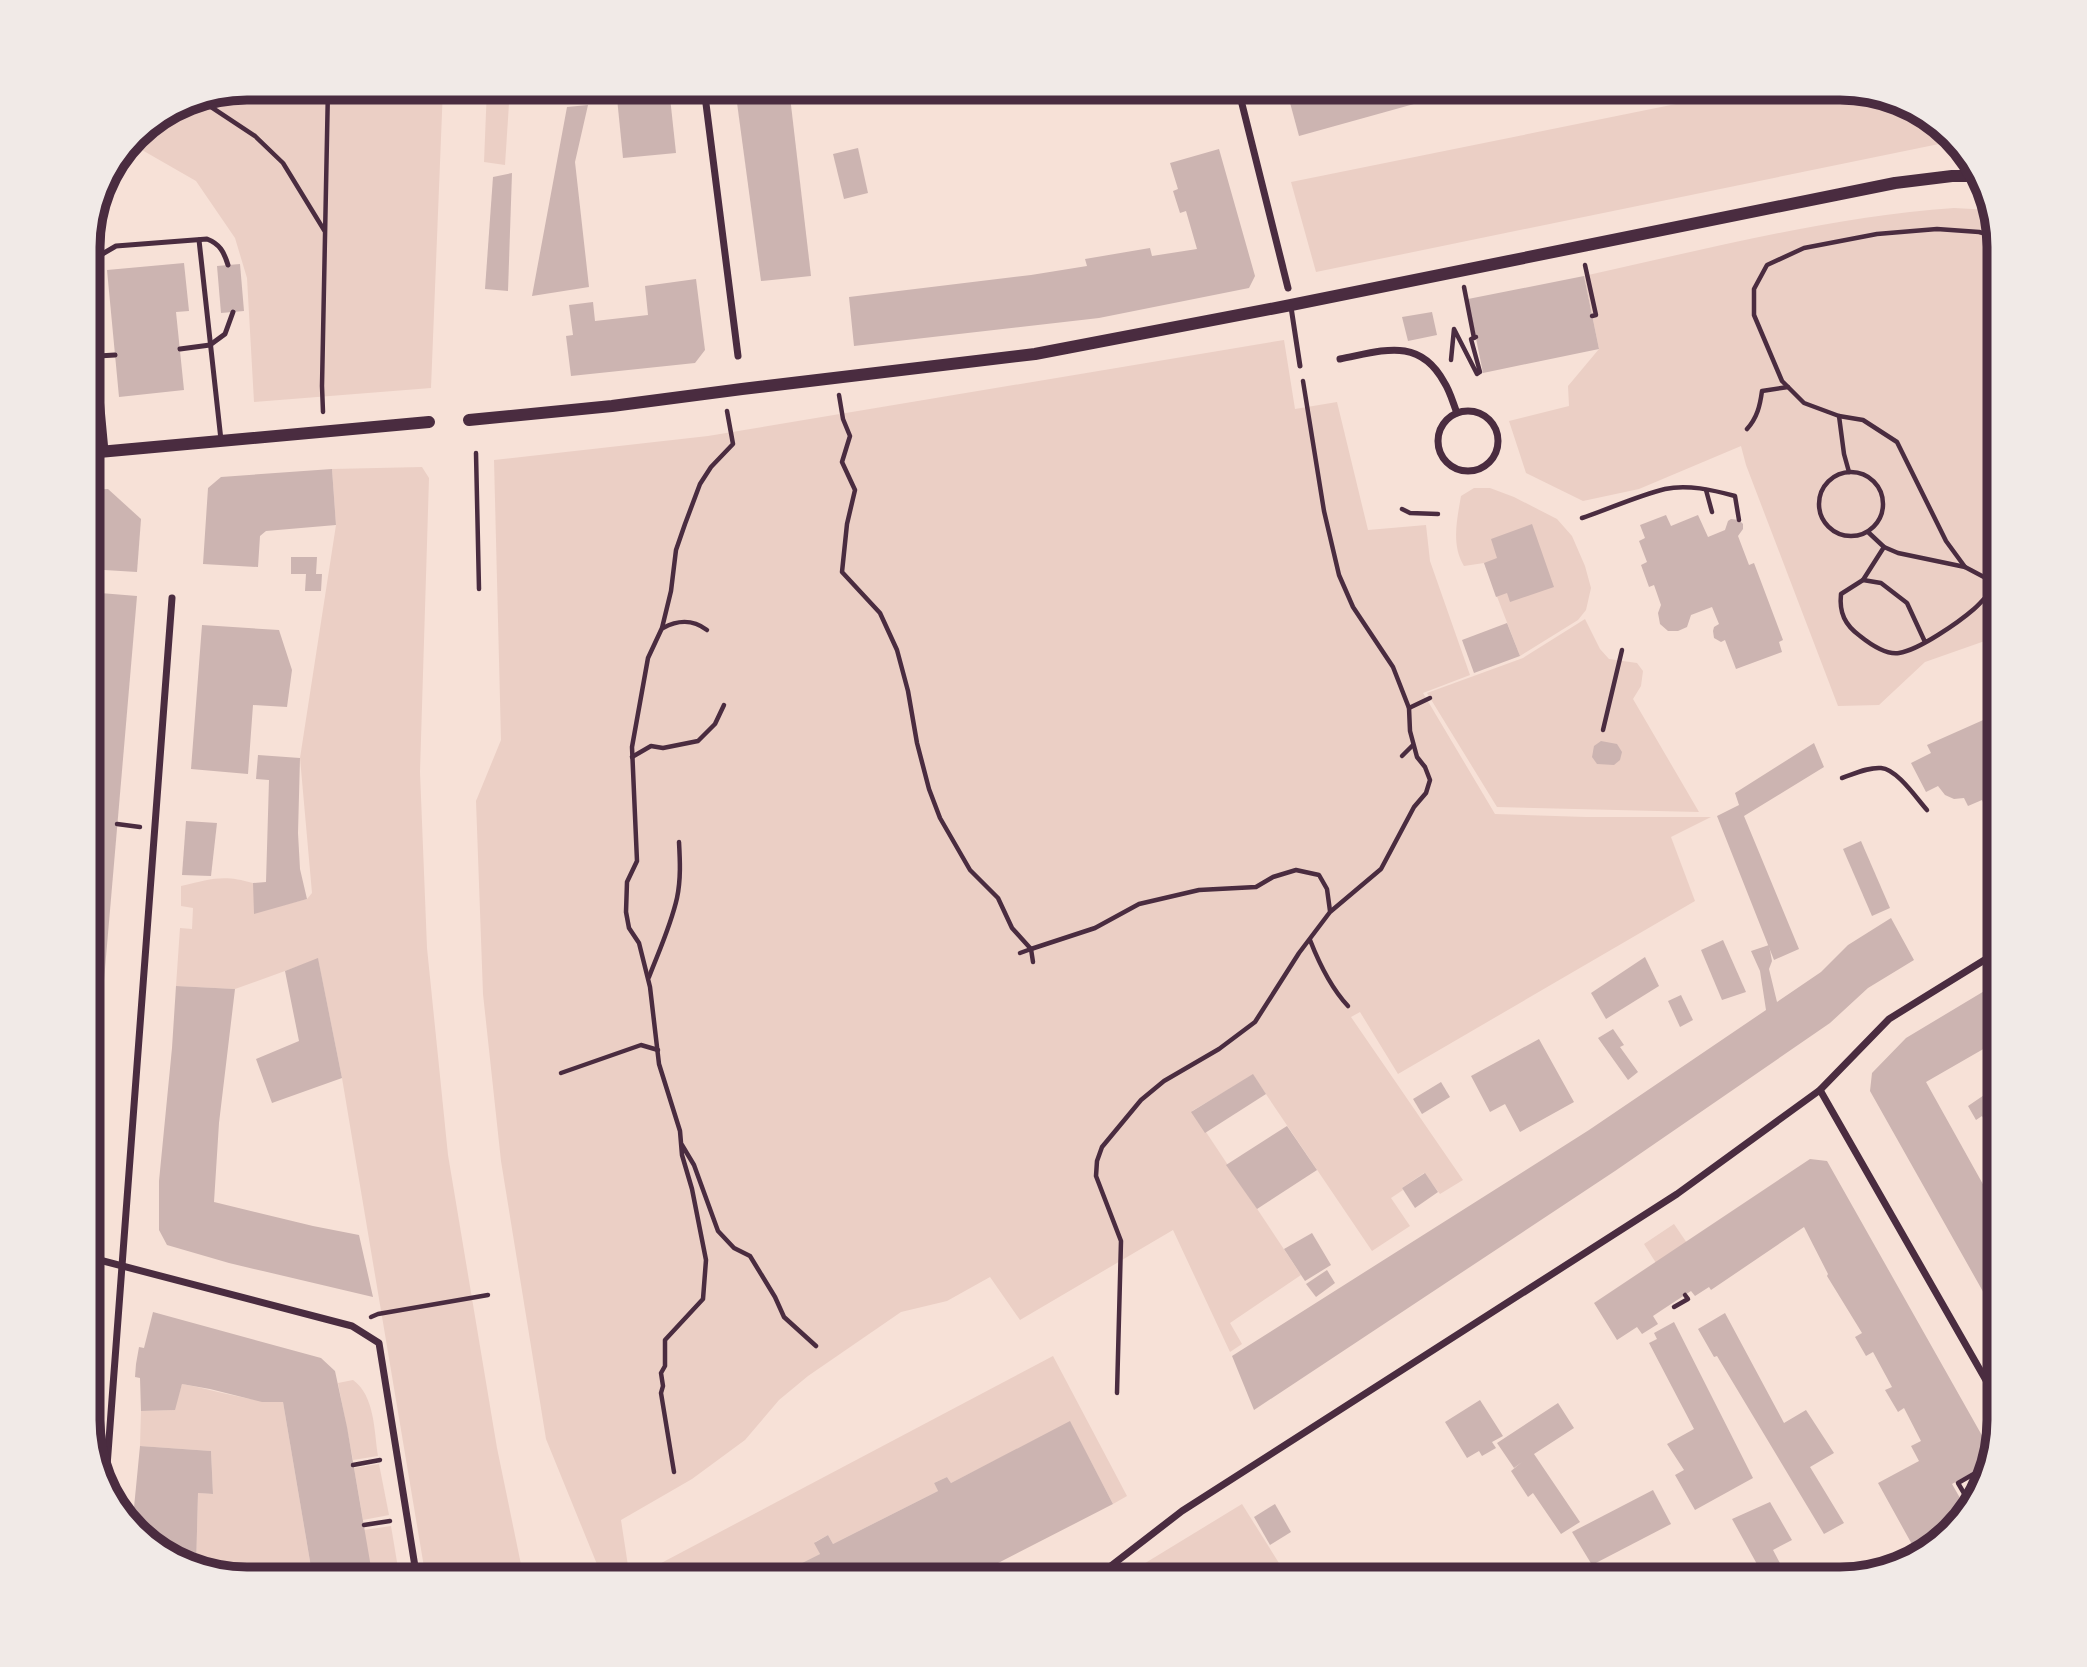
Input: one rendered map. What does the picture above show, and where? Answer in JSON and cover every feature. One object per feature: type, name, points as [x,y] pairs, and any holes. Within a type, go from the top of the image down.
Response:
[{"type":"street","points":[[706,100],[738,356]]},
{"type":"street","points":[[1241,100],[1288,288]]},
{"type":"street","points":[[469,420],[612,406],[1035,354],[1895,183],[1969,176]]},
{"type":"street","points":[[1340,359],[1399,349],[1423,356],[1444,380],[1457,413]]},
{"type":"street","points":[[1476,412],[1492,423],[1497,432],[1496,451],[1485,466],[1476,470],[1466,471],[1449,465],[1438,450],[1437,441],[1443,424],[1457,413],[1476,412]]},
{"type":"street","points":[[100,452],[429,422]]},
{"type":"street","points":[[107,1465],[172,598]]},
{"type":"street","points":[[1111,1567],[1182,1511],[1677,1194],[1820,1090],[1889,1019],[1987,959]]},
{"type":"street","points":[[1820,1090],[1987,1380]]},
{"type":"street","points":[[100,1260],[352,1326],[379,1343],[415,1567]]},
{"type":"lane","points":[[100,255],[117,246],[207,239],[216,243],[225,254],[228,265]]},
{"type":"lane","points":[[199,240],[221,440]]},
{"type":"lane","points":[[1291,305],[1300,366]]},
{"type":"lane","points":[[180,349],[210,345],[225,334],[233,312]]},
{"type":"lane","points":[[100,356],[115,355]]},
{"type":"lane","points":[[100,380],[106,451]]},
{"type":"path","points":[[324,431],[322,386],[328,100]]},
{"type":"path","points":[[208,105],[255,136],[283,163],[324,231]]},
{"type":"path","points":[[1965,567],[1946,541],[1897,442],[1863,420],[1839,416],[1804,402],[1782,381],[1754,315],[1754,289],[1767,265],[1804,248],[1877,234],[1937,229],[1986,234]]},
{"type":"path","points":[[1587,275],[1596,315],[1592,316]]},
{"type":"path","points":[[1441,377],[1450,370],[1454,329],[1477,374],[1480,373],[1471,339],[1475,337],[1466,300]]},
{"type":"path","points":[[1117,1393],[1121,1241],[1096,1175],[1102,1147],[1141,1100],[1164,1081],[1219,1049],[1255,1022],[1309,939],[1331,912],[1381,869],[1414,807],[1426,793],[1430,780],[1413,745],[1409,708],[1393,667],[1353,607],[1339,575],[1324,511],[1300,366]]},
{"type":"path","points":[[1747,429],[1754,421],[1762,391],[1788,387]]},
{"type":"path","points":[[674,1472],[661,1393],[665,1340],[703,1299],[706,1260],[692,1189],[682,1155],[680,1131],[659,1064],[648,978],[639,943],[629,928],[626,912],[627,883],[636,861],[632,747],[648,658],[662,628],[671,591],[676,550],[700,484],[711,467],[733,444],[724,391]]},
{"type":"path","points":[[839,393],[843,419],[850,436],[842,462],[855,490],[847,524],[842,572],[880,613],[897,650],[908,691],[917,743],[940,818],[970,870],[998,898],[1012,928],[1031,949],[1033,962]]},
{"type":"path","points":[[1839,416],[1849,472]]},
{"type":"path","points":[[476,453],[479,589]]},
{"type":"path","points":[[1859,473],[1870,477],[1878,486],[1883,496],[1882,513],[1878,523],[1868,532],[1857,536],[1841,535],[1831,529],[1822,517],[1819,501],[1825,486],[1838,475],[1859,473]]},
{"type":"path","points":[[1582,518],[1666,489],[1688,487],[1735,496],[1739,520]]},
{"type":"path","points":[[1706,490],[1712,512]]},
{"type":"path","points":[[1402,509],[1410,513],[1438,514]]},
{"type":"path","points":[[1868,532],[1884,547],[1898,553],[1965,567],[1987,579]]},
{"type":"path","points":[[1884,547],[1863,580],[1841,594],[1840,607],[1845,622],[1876,647],[1897,654],[1925,642],[1974,609],[1987,596]]},
{"type":"path","points":[[1863,580],[1881,583],[1908,603],[1925,642]]},
{"type":"path","points":[[662,628],[676,621],[698,624],[707,630]]},
{"type":"path","points":[[1603,730],[1622,650]]},
{"type":"path","points":[[1409,708],[1430,698]]},
{"type":"path","points":[[632,757],[651,746],[663,748],[698,741],[715,724],[724,705]]},
{"type":"path","points":[[1402,756],[1413,745]]},
{"type":"path","points":[[1842,778],[1870,769],[1884,768],[1894,774],[1927,810]]},
{"type":"path","points":[[648,978],[677,898],[679,842]]},
{"type":"path","points":[[1020,953],[1095,928],[1139,904],[1199,890],[1256,887],[1273,877],[1296,870],[1319,875],[1327,889],[1331,912]]},
{"type":"path","points":[[1309,939],[1338,995],[1348,1006]]},
{"type":"path","points":[[561,1073],[641,1045],[658,1050]]},
{"type":"path","points":[[680,1141],[694,1165],[718,1231],[734,1248],[750,1256],[784,1317],[816,1346]]},
{"type":"path","points":[[396,1311],[488,1295]]},
{"type":"path","points":[[1674,1307],[1688,1298],[1685,1295]]},
{"type":"path","points":[[354,1465],[397,1457]]},
{"type":"path","points":[[1966,1497],[1958,1483],[1977,1472]]},
{"type":"path","points":[[363,1525],[407,1518]]},
{"type":"shaded area","points":[[443,100],[431,388],[254,402],[247,278],[235,238],[196,181],[142,150],[143,143],[150,136],[173,119],[199,108],[227,101]]},
{"type":"shaded area","points":[[487,100],[509,100],[505,165],[484,162]]},
{"type":"shaded area","points":[[1696,100],[1860,101],[1905,115],[1922,124],[1945,144],[1316,272],[1291,182]]},
{"type":"shaded area","points":[[1954,208],[1982,210],[1986,227],[1987,640],[1925,662],[1879,705],[1838,706],[1741,446],[1639,489],[1583,501],[1526,473],[1509,421],[1569,406],[1568,386],[1599,349],[1584,276],[1814,226]]},
{"type":"shaded area","points":[[1284,340],[1295,409],[1337,402],[1368,530],[1426,525],[1430,561],[1470,675],[1423,693],[1495,814],[1711,817],[1671,837],[1695,901],[1398,1074],[1360,1012],[1351,1017],[1463,1180],[1440,1194],[1424,1173],[1402,1188],[1403,1190],[1391,1198],[1410,1226],[1372,1251],[1253,1075],[1192,1111],[1301,1275],[1230,1323],[1242,1344],[1230,1352],[1173,1230],[1020,1320],[990,1277],[947,1301],[901,1312],[808,1376],[779,1400],[745,1440],[692,1479],[621,1520],[628,1567],[598,1567],[546,1439],[501,1161],[483,994],[476,801],[501,740],[494,460],[708,436]]},
{"type":"shaded area","points":[[422,467],[429,478],[420,772],[427,948],[448,1155],[497,1448],[522,1567],[424,1567],[342,1078],[318,959],[235,989],[176,986],[180,928],[192,929],[193,908],[181,906],[181,886],[225,878],[243,880],[253,883],[268,909],[307,899],[312,893],[300,758],[336,525],[332,469]]},
{"type":"shaded area","points":[[1474,488],[1490,488],[1557,519],[1572,536],[1585,566],[1591,588],[1586,610],[1578,620],[1520,656],[1484,563],[1464,566],[1457,550],[1456,532],[1461,496]]},
{"type":"shaded area","points":[[1585,619],[1600,649],[1609,659],[1637,663],[1643,671],[1641,686],[1633,699],[1699,812],[1497,807],[1427,693],[1523,658]]},
{"type":"shaded area","points":[[1674,1224],[1687,1243],[1656,1263],[1644,1244]]},
{"type":"shaded area","points":[[1053,1356],[1127,1496],[1113,1504],[1070,1422],[951,1483],[947,1477],[934,1483],[938,1491],[833,1544],[828,1535],[815,1542],[820,1554],[794,1567],[654,1567]]},
{"type":"shaded area","points":[[353,1380],[370,1404],[378,1456],[353,1460],[338,1383]]},
{"type":"shaded area","points":[[182,1384],[245,1398],[283,1402],[311,1567],[237,1567],[196,1558],[198,1493],[213,1494],[211,1451],[140,1446],[141,1411],[174,1410]]},
{"type":"shaded area","points":[[379,1464],[389,1515],[363,1520],[354,1468]]},
{"type":"shaded area","points":[[1242,1504],[1281,1567],[1140,1567]]},
{"type":"shaded area","points":[[391,1526],[398,1567],[370,1567],[364,1530]]},
{"type":"building","points":[[617,100],[670,100],[676,153],[623,158]]},
{"type":"building","points":[[737,100],[790,100],[811,276],[761,281]]},
{"type":"building","points":[[1289,100],[1413,100],[1414,104],[1299,136]]},
{"type":"building","points":[[588,105],[575,162],[589,287],[532,296],[567,107]]},
{"type":"building","points":[[858,148],[868,193],[844,199],[833,154]]},
{"type":"building","points":[[1219,149],[1255,276],[1249,288],[1099,318],[854,346],[849,297],[1087,266],[1085,259],[1150,248],[1152,256],[1197,249],[1186,211],[1180,213],[1173,191],[1178,189],[1170,163]]},
{"type":"building","points":[[512,173],[508,291],[485,289],[493,177]]},
{"type":"building","points":[[184,263],[189,311],[176,312],[184,390],[119,397],[107,270]]},
{"type":"building","points":[[240,264],[244,311],[221,313],[217,266]]},
{"type":"building","points":[[1584,276],[1599,349],[1483,373],[1468,299]]},
{"type":"building","points":[[696,279],[705,350],[695,363],[571,376],[566,336],[573,335],[569,305],[593,302],[595,321],[648,315],[645,286]]},
{"type":"building","points":[[1432,312],[1437,335],[1408,341],[1402,317]]},
{"type":"building","points":[[332,469],[336,525],[266,531],[260,536],[258,567],[203,564],[208,488],[221,477]]},
{"type":"building","points":[[100,489],[108,489],[141,519],[137,572],[100,570]]},
{"type":"building","points":[[1666,515],[1671,526],[1698,515],[1708,537],[1725,530],[1731,519],[1739,520],[1743,524],[1738,536],[1749,565],[1754,563],[1783,640],[1779,642],[1782,652],[1736,669],[1725,640],[1721,642],[1714,638],[1714,627],[1719,624],[1712,607],[1691,615],[1687,627],[1678,631],[1668,631],[1660,624],[1658,613],[1661,605],[1654,585],[1649,587],[1641,565],[1647,562],[1639,541],[1645,538],[1640,525]]},
{"type":"building","points":[[1532,524],[1554,587],[1510,602],[1507,593],[1496,597],[1484,563],[1497,558],[1491,539]]},
{"type":"building","points":[[291,557],[317,557],[316,574],[322,574],[321,591],[305,591],[306,574],[291,574]]},
{"type":"building","points":[[100,593],[137,596],[100,1015]]},
{"type":"building","points":[[1507,623],[1520,656],[1474,673],[1462,640]]},
{"type":"building","points":[[202,625],[279,630],[292,670],[287,707],[253,705],[248,774],[191,769]]},
{"type":"building","points":[[1987,718],[1987,810],[1982,800],[1968,806],[1964,798],[1954,799],[1945,795],[1938,786],[1926,792],[1911,763],[1931,753],[1927,745]]},
{"type":"building","points":[[1601,741],[1617,744],[1622,752],[1620,760],[1614,765],[1597,764],[1592,757],[1594,746]]},
{"type":"building","points":[[1814,743],[1824,767],[1744,816],[1799,949],[1774,960],[1717,816],[1739,805],[1735,793]]},
{"type":"building","points":[[258,755],[300,758],[298,833],[300,869],[307,899],[254,914],[253,883],[266,882],[269,780],[256,779]]},
{"type":"building","points":[[186,821],[217,823],[211,876],[182,875]]},
{"type":"building","points":[[1861,841],[1890,908],[1872,916],[1843,849]]},
{"type":"building","points":[[1891,918],[1914,960],[1868,988],[1830,1023],[1615,1171],[1254,1410],[1232,1356],[1589,1130],[1766,1010],[1760,971],[1751,951],[1769,945],[1772,961],[1769,969],[1777,1002],[1821,972],[1848,945]]},
{"type":"building","points":[[1723,940],[1746,992],[1722,1000],[1701,950]]},
{"type":"building","points":[[1645,957],[1659,986],[1606,1019],[1591,993]]},
{"type":"building","points":[[318,958],[342,1078],[272,1103],[256,1059],[299,1041],[285,971]]},
{"type":"building","points":[[176,986],[235,989],[219,1123],[214,1202],[359,1235],[373,1297],[229,1263],[167,1245],[159,1230],[159,1181]]},
{"type":"building","points":[[1987,989],[1987,1047],[1926,1082],[1987,1191],[1987,1299],[1870,1091],[1872,1073],[1906,1038]]},
{"type":"building","points":[[1681,995],[1693,1020],[1680,1027],[1668,1001]]},
{"type":"building","points":[[1613,1029],[1624,1045],[1620,1047],[1638,1072],[1628,1080],[1598,1038]]},
{"type":"building","points":[[1539,1039],[1574,1102],[1520,1132],[1505,1104],[1490,1112],[1471,1076]]},
{"type":"building","points":[[1253,1074],[1266,1094],[1205,1133],[1191,1112]]},
{"type":"building","points":[[1441,1082],[1450,1097],[1422,1114],[1413,1099]]},
{"type":"building","points":[[1987,1093],[1987,1124],[1982,1116],[1976,1120],[1968,1106]]},
{"type":"building","points":[[1287,1126],[1317,1170],[1257,1209],[1226,1165]]},
{"type":"building","points":[[1810,1159],[1827,1161],[1986,1442],[1979,1469],[1952,1484],[1962,1502],[1937,1531],[1914,1547],[1878,1483],[1919,1461],[1911,1446],[1921,1441],[1904,1408],[1898,1412],[1885,1390],[1892,1387],[1873,1352],[1866,1356],[1855,1337],[1862,1333],[1827,1276],[1804,1227],[1711,1290],[1709,1287],[1695,1296],[1691,1291],[1665,1308],[1653,1316],[1658,1324],[1642,1334],[1637,1327],[1617,1340],[1594,1303]]},
{"type":"building","points":[[1425,1173],[1438,1192],[1415,1208],[1402,1188]]},
{"type":"building","points":[[1312,1233],[1331,1265],[1305,1281],[1284,1249]]},
{"type":"building","points":[[1327,1270],[1335,1283],[1316,1297],[1306,1284]]},
{"type":"building","points":[[153,1312],[321,1358],[335,1371],[371,1567],[311,1567],[283,1402],[262,1402],[182,1384],[175,1410],[141,1411],[140,1378],[135,1377],[139,1347],[144,1348]]},
{"type":"building","points":[[1725,1313],[1784,1423],[1806,1410],[1834,1453],[1810,1467],[1844,1523],[1824,1534],[1698,1329]]},
{"type":"building","points":[[1674,1322],[1753,1478],[1695,1510],[1675,1475],[1684,1470],[1667,1444],[1694,1429],[1649,1343],[1657,1339],[1654,1333]]},
{"type":"building","points":[[1480,1400],[1503,1436],[1492,1442],[1496,1448],[1482,1456],[1479,1451],[1467,1458],[1445,1422]]},
{"type":"building","points":[[1558,1403],[1574,1428],[1534,1454],[1580,1522],[1561,1534],[1533,1493],[1528,1497],[1511,1471],[1522,1462],[1514,1468],[1497,1443]]},
{"type":"building","points":[[1070,1421],[1113,1504],[990,1567],[794,1567],[820,1554],[814,1543],[828,1535],[833,1544],[938,1491],[934,1483],[947,1477],[951,1483]]},
{"type":"building","points":[[140,1446],[211,1451],[213,1494],[198,1493],[196,1558],[165,1543],[133,1514]]},
{"type":"building","points":[[1653,1490],[1671,1524],[1592,1565],[1572,1532]]},
{"type":"building","points":[[1770,1502],[1792,1540],[1773,1550],[1781,1565],[1759,1567],[1732,1519]]},
{"type":"building","points":[[1275,1504],[1291,1532],[1270,1545],[1254,1517]]}]
